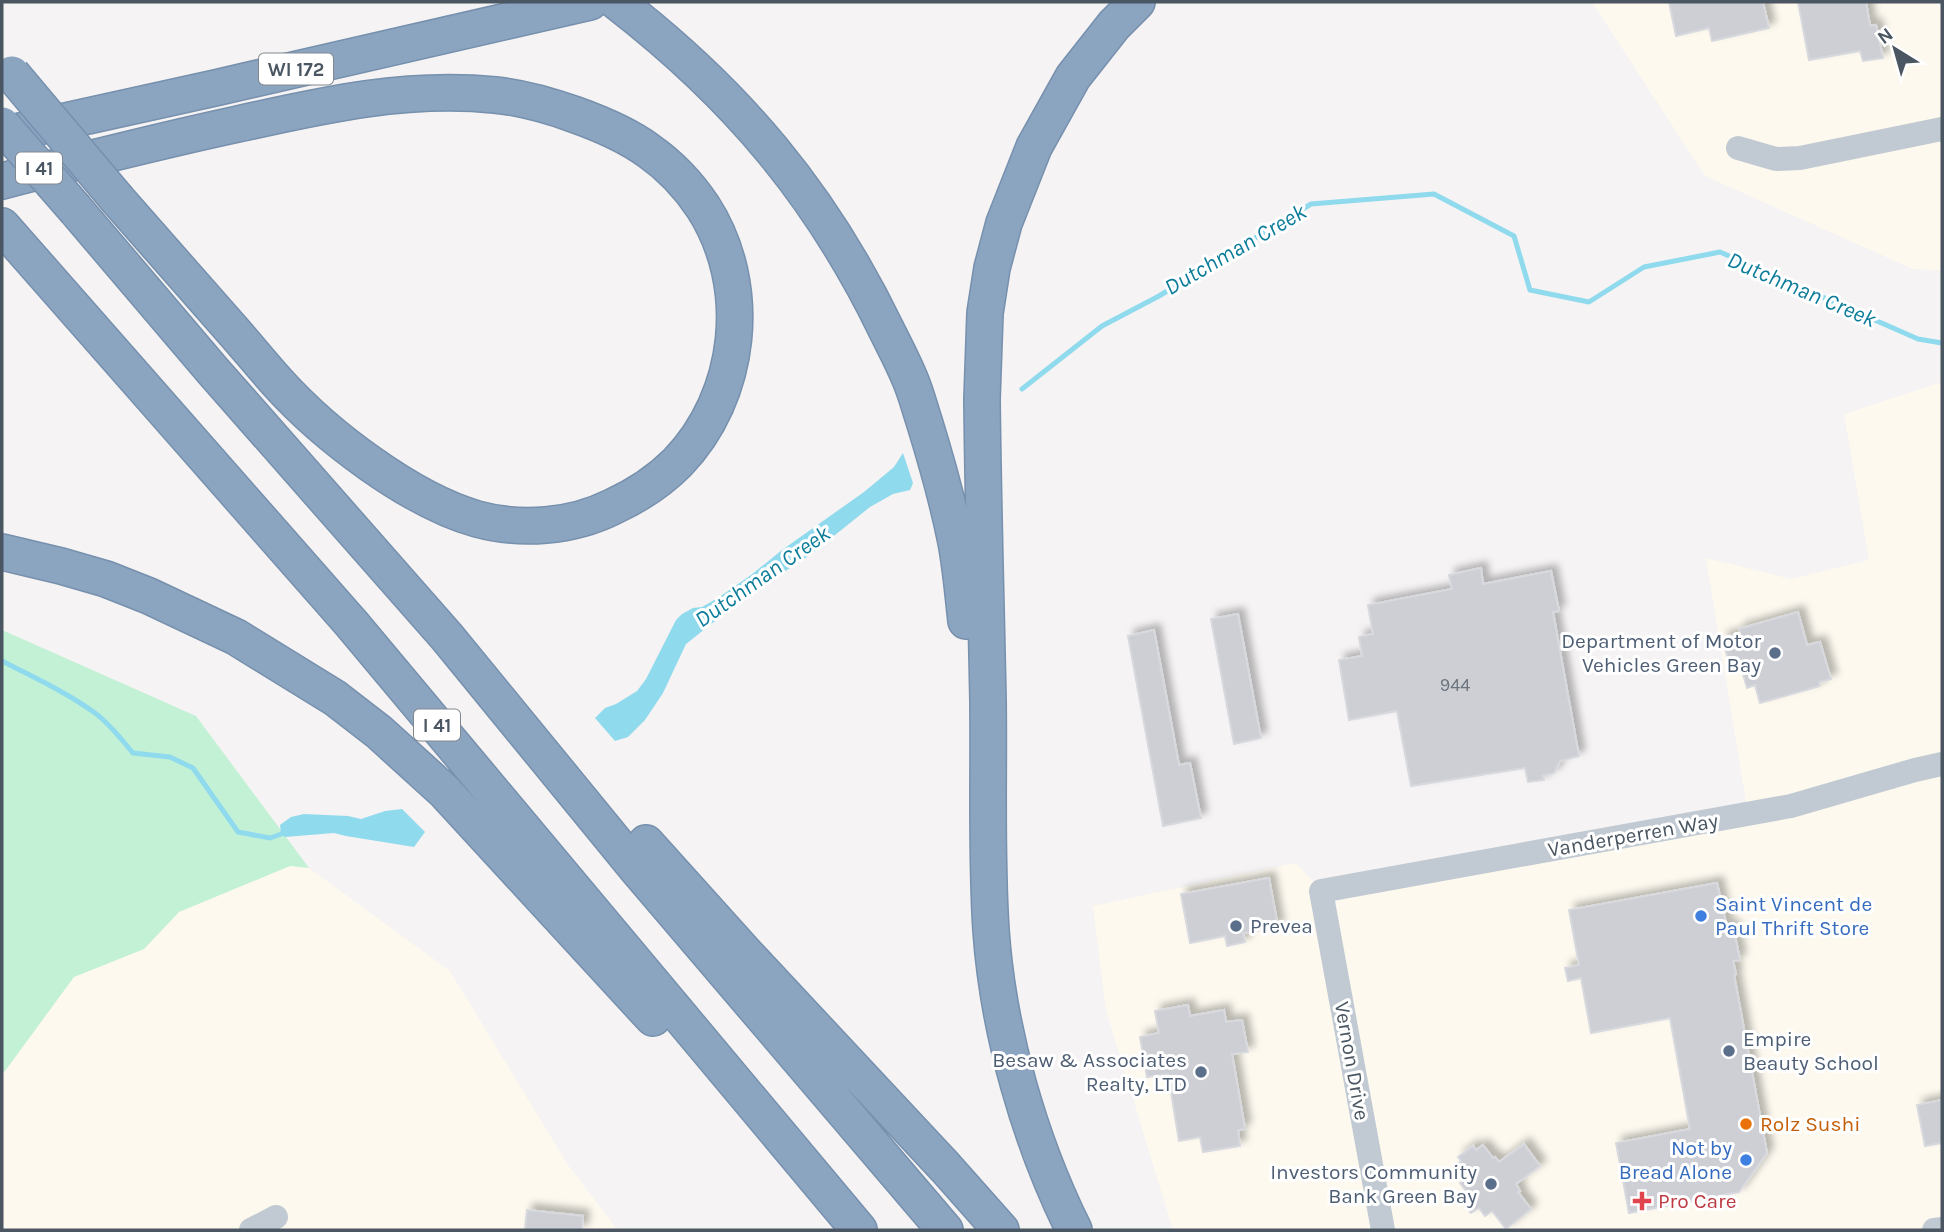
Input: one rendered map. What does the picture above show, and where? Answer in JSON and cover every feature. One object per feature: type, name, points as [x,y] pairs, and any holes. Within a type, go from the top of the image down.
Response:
[{"type":"highway","name":"WI 172","points":[[2,135],[590,2]]},
{"type":"highway","points":[[617,2],[680,53],[755,127],[811,198],[873,302],[910,379],[937,463],[956,543],[967,625],[988,702]]},
{"type":"highway","points":[[1074,1230],[1060,1202],[1036,1138],[1017,1078],[1003,1022],[991,931],[982,398],[985,313],[992,268],[1004,223],[1034,147],[1073,77],[1114,25],[1137,2]]},
{"type":"highway","points":[[2,181],[164,140],[337,102],[379,96],[435,92],[499,95],[551,107],[609,128],[649,150],[684,182],[704,209],[726,256],[733,288],[733,341],[729,371],[718,402],[696,441],[675,465],[628,499],[600,513],[571,522],[526,525],[478,519],[414,492],[359,455],[280,386],[118,200],[7,69]]},
{"type":"highway","name":"I 41","points":[[2,125],[447,637],[636,869],[945,1230]]},
{"type":"highway","name":"I 41","points":[[3,227],[351,623],[859,1230]]},
{"type":"highway","points":[[2,552],[106,579],[174,607],[236,637],[301,676],[379,732],[444,791],[850,1230]]},
{"type":"highway","points":[[447,637],[646,843],[1001,1230]]},
{"type":"street","points":[[1738,148],[1776,159],[1800,158],[1942,129]]},
{"type":"street","name":"Vanderperren Way","points":[[1321,891],[1791,806],[1942,764]]},
{"type":"street","name":"Vernon Drive","points":[[1321,891],[1383,1230]]},
{"type":"street","points":[[251,1230],[276,1217]]},
{"type":"street","points":[[1934,1230],[1942,1229]]},
{"type":"shaded area","points":[[1592,2],[1942,2],[1942,271],[1913,269],[1705,176]]},
{"type":"shaded area","points":[[1942,382],[1942,1230],[1173,1230],[1106,1010],[1093,906],[1296,863],[1322,891],[1748,814],[1706,558],[1791,579],[1869,560],[1844,414]]},
{"type":"shaded area","points":[[290,866],[309,868],[450,971],[568,1165],[618,1230],[2,1230],[2,1072],[74,977],[144,949],[179,912]]},
{"type":"green space","points":[[2,630],[196,716],[309,868],[290,866],[179,912],[144,949],[74,977],[2,1072]]},
{"type":"water","points":[[903,453],[913,483],[910,490],[893,494],[870,507],[810,555],[744,598],[686,644],[663,693],[645,720],[628,737],[615,741],[595,718],[605,708],[637,691],[646,679],[676,620],[682,614],[718,598],[751,575],[864,492],[894,467]]},
{"type":"water","points":[[402,809],[425,832],[414,847],[334,833],[285,837],[281,834],[280,825],[291,817],[304,814],[361,819]]},
{"type":"building","points":[[1669,2],[1763,2],[1769,28],[1712,41],[1709,28],[1676,36]]},
{"type":"building","points":[[1798,2],[1866,2],[1870,26],[1876,25],[1883,58],[1863,61],[1860,51],[1809,60]]},
{"type":"building","points":[[1481,568],[1483,584],[1551,571],[1559,611],[1553,612],[1579,756],[1560,761],[1554,773],[1543,776],[1544,780],[1528,782],[1525,768],[1411,786],[1397,711],[1349,720],[1339,660],[1362,656],[1359,637],[1373,634],[1368,605],[1452,589],[1449,575]]},
{"type":"building","name":"Department of Motor Vehicles Green Bay","points":[[1798,612],[1807,645],[1820,642],[1831,679],[1819,682],[1820,686],[1760,703],[1755,685],[1747,688],[1739,660],[1729,663],[1722,638],[1740,633],[1739,629]]},
{"type":"building","points":[[1238,614],[1261,738],[1234,744],[1211,619]]},
{"type":"building","points":[[1154,630],[1179,765],[1190,763],[1201,818],[1163,826],[1128,636]]},
{"type":"building","points":[[1269,878],[1278,927],[1243,933],[1245,942],[1227,946],[1225,936],[1190,943],[1181,894]]},
{"type":"building","points":[[1717,883],[1727,927],[1733,926],[1740,960],[1733,961],[1734,975],[1767,1153],[1739,1192],[1629,1213],[1616,1143],[1690,1129],[1670,1018],[1591,1033],[1581,978],[1568,981],[1565,968],[1579,965],[1569,910]]},
{"type":"building","points":[[1188,1005],[1190,1016],[1224,1010],[1226,1022],[1242,1020],[1248,1052],[1232,1054],[1245,1129],[1238,1130],[1240,1146],[1203,1152],[1200,1137],[1179,1141],[1168,1074],[1147,1077],[1140,1037],[1159,1033],[1155,1011]]},
{"type":"building","points":[[1942,1100],[1942,1143],[1925,1146],[1917,1105]]},
{"type":"building","points":[[1524,1144],[1540,1166],[1516,1184],[1520,1191],[1518,1192],[1531,1209],[1506,1229],[1492,1211],[1485,1216],[1479,1208],[1471,1213],[1462,1201],[1465,1199],[1461,1194],[1466,1191],[1460,1183],[1467,1178],[1457,1165],[1461,1161],[1458,1157],[1473,1146],[1476,1150],[1483,1145],[1499,1162]]},
{"type":"building","points":[[527,1210],[583,1216],[582,1230],[525,1230]]},
{"type":"waterway","name":"Dutchman Creek","points":[[1022,389],[1102,326],[1159,296],[1311,204],[1434,194],[1514,236],[1530,290],[1589,302],[1644,267],[1720,252],[1918,339],[1942,343]]},
{"type":"waterway","name":"Dutchman Creek","points":[[2,661],[84,705],[110,727],[133,753],[170,757],[193,768],[238,832],[270,838],[287,832]]},
{"type":"place","name":"Department of Motor Vehicles Green Bay","points":[[1775,653]]},
{"type":"place","name":"Saint Vincent de Paul Thrift Store","points":[[1701,916]]},
{"type":"place","name":"Prevea","points":[[1236,926]]},
{"type":"place","name":"Empire Beauty School","points":[[1729,1051]]},
{"type":"place","name":"Besaw & Associates Realty, LTD","points":[[1201,1072]]},
{"type":"place","name":"Rolz Sushi","points":[[1746,1124]]},
{"type":"place","name":"Not by Bread Alone","points":[[1746,1160]]},
{"type":"place","name":"Investors Community Bank Green Bay","points":[[1491,1184]]},
{"type":"place","name":"Pro Care","points":[[1642,1201]]}]
